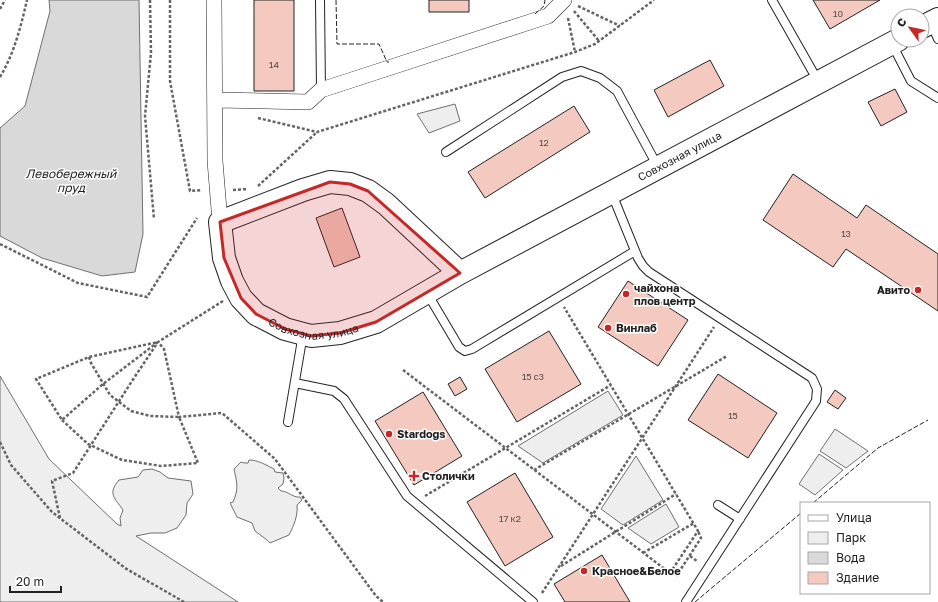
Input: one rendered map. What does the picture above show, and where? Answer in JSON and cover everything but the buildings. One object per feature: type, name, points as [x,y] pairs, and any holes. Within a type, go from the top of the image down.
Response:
[{"type":"street","name":"Совхозная улица","points":[[214,0],[216,100],[215,161],[224,258],[232,281],[241,298],[256,314],[286,329],[311,336],[340,333],[376,322],[460,273],[890,45]]},
{"type":"street","points":[[216,100],[308,102],[320,90],[548,16],[568,3]]},
{"type":"street","points":[[220,222],[303,190],[330,182],[350,184],[368,191],[386,204],[460,273]]},
{"type":"lane","points":[[320,0],[320,90]]},
{"type":"lane","points":[[772,0],[820,83]]},
{"type":"lane","points":[[897,48],[911,81],[938,98]]},
{"type":"lane","points":[[446,152],[562,77],[581,72],[600,78],[617,91],[658,168]]},
{"type":"lane","points":[[612,193],[635,251],[643,266],[649,272],[812,378],[817,389],[816,401],[686,602]]},
{"type":"lane","points":[[426,292],[459,347],[465,350],[472,349],[635,251]]},
{"type":"lane","points":[[288,422],[303,334]]},
{"type":"lane","points":[[295,383],[334,391],[344,399],[407,496],[533,602]]},
{"type":"lane","points":[[718,505],[740,519]]},
{"type":"path","points":[[0,8],[5,0]]},
{"type":"path","points":[[0,77],[12,52],[27,0]]},
{"type":"path","points":[[150,0],[151,52],[146,116],[154,219]]},
{"type":"path","points":[[170,0],[170,81],[190,191]]},
{"type":"path","points":[[227,190],[254,189],[317,132],[575,52],[600,41],[654,0]]},
{"type":"path","points":[[568,3],[620,26]]},
{"type":"path","points":[[568,3],[600,41]]},
{"type":"path","points":[[567,15],[575,52]]},
{"type":"path","points":[[257,118],[317,132]]},
{"type":"path","points":[[0,244],[78,283],[147,297],[198,218]]},
{"type":"path","points":[[62,420],[103,384],[158,342],[238,291]]},
{"type":"path","points":[[403,370],[643,553],[670,573],[677,575],[701,538],[694,523],[558,297]]},
{"type":"path","points":[[540,596],[720,318]]},
{"type":"path","points":[[158,342],[164,349],[179,417],[198,463],[161,466],[122,460],[91,446],[62,420],[36,379],[89,357],[158,342]]},
{"type":"path","points":[[60,519],[52,481],[73,473],[158,342]]},
{"type":"path","points":[[534,470],[727,356]]},
{"type":"path","points":[[89,357],[110,395],[131,411],[150,416],[179,417],[222,413],[275,459],[376,596],[383,602]]},
{"type":"path","points":[[415,502],[611,385]]},
{"type":"path","points":[[0,442],[11,465],[52,512],[60,519],[125,568],[184,602]]},
{"type":"path","points":[[559,567],[676,494]]},
{"type":"path","points":[[643,553],[694,523]]},
{"type":"path","points":[[670,573],[698,531]]},
{"type":"path","points":[[690,556],[697,561]]},
{"type":"highlighted area","points":[[330,182],[350,184],[368,191],[460,273],[376,322],[340,333],[311,336],[285,329],[256,314],[241,298],[224,258],[220,222]]},
{"type":"green space","points":[[455,104],[460,121],[429,133],[417,114]]},
{"type":"green space","points":[[0,376],[49,459],[117,524],[121,526],[120,518],[123,510],[115,499],[113,489],[119,480],[138,477],[143,470],[152,469],[160,472],[168,478],[191,481],[193,494],[187,503],[186,515],[177,528],[165,533],[151,533],[136,536],[238,602],[0,602]]},
{"type":"green space","points":[[608,391],[623,415],[543,463],[518,446]]},
{"type":"green space","points":[[835,429],[868,451],[846,468],[820,451]]},
{"type":"green space","points":[[819,454],[843,470],[815,495],[799,484]]},
{"type":"green space","points":[[636,456],[663,500],[623,525],[601,509]]},
{"type":"green space","points":[[249,460],[265,464],[274,469],[275,472],[283,473],[283,484],[278,488],[281,491],[300,497],[302,500],[297,505],[297,513],[289,535],[270,543],[255,531],[252,523],[237,517],[230,503],[233,502],[237,490],[234,469],[241,462],[248,463]]},
{"type":"green space","points":[[666,504],[679,527],[651,544],[628,528]]},
{"type":"water","name":"Левобережный пруд","points":[[49,0],[139,0],[143,234],[135,272],[102,276],[42,258],[0,236],[0,128],[25,106],[50,11]]},
{"type":"fence","points":[[336,0],[337,44],[379,44],[387,62],[389,62]]},
{"type":"fence","points":[[535,14],[544,6],[545,0]]},
{"type":"fence","points":[[814,502],[878,448],[928,420]]},
{"type":"fence","points":[[695,602],[800,514]]},
{"type":"place","name":"Авито","points":[[918,290]]},
{"type":"place","name":"чайхона плов центр","points":[[626,294]]},
{"type":"place","name":"Винлаб","points":[[608,328]]},
{"type":"place","name":"Stardogs","points":[[389,434]]},
{"type":"place","name":"Столички","points":[[414,476]]},
{"type":"place","name":"Красное&Белое","points":[[584,571]]}]
